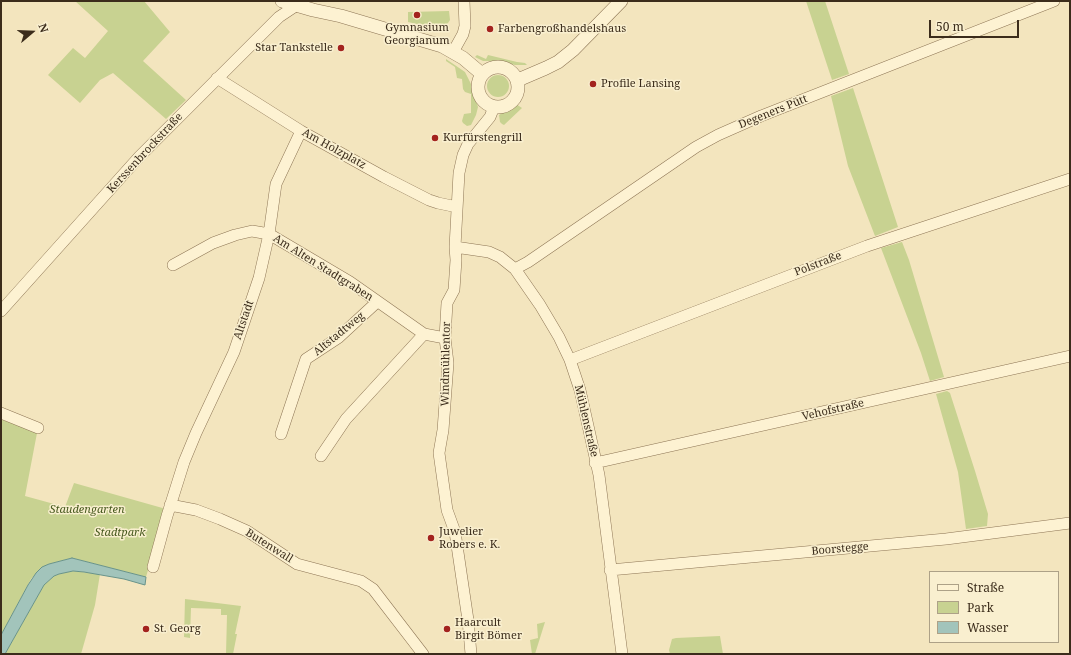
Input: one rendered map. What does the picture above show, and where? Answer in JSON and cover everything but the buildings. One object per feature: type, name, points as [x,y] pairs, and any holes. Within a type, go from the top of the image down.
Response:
[{"type":"street","points":[[282,1],[428,41],[453,52],[482,74]]},
{"type":"street","points":[[453,52],[463,34],[465,26],[464,1]]},
{"type":"street","points":[[518,80],[558,62],[573,50],[621,1]]},
{"type":"street","name":"Degeners Pütt","points":[[515,269],[528,262],[696,148],[718,135],[761,116],[1054,1]]},
{"type":"street","name":"Kerssenbrockstraße","points":[[1,311],[140,157],[279,17],[297,5]]},
{"type":"street","points":[[494,66],[501,66],[508,69],[518,80],[518,92],[515,98],[506,106],[494,107],[484,101],[478,91],[479,79],[482,74],[487,69],[494,66]]},
{"type":"street","name":"Am Holzplatz","points":[[218,78],[301,131],[384,177],[438,204],[457,207]]},
{"type":"street","name":"Windmühlentor","points":[[472,654],[455,532],[447,510],[439,453],[443,430],[448,363],[445,338],[448,303],[454,290],[459,173],[463,155],[472,138],[490,117],[494,107]]},
{"type":"street","name":"Altstadt","points":[[170,505],[184,462],[196,433],[234,352],[259,278],[269,234],[276,184],[301,131]]},
{"type":"street","name":"Polstraße","points":[[570,360],[866,246],[1070,179]]},
{"type":"street","name":"Am Alten Stadtgraben","points":[[173,265],[213,243],[235,235],[252,232],[269,234],[350,282],[424,334],[445,338]]},
{"type":"street","name":"Mühlenstraße","points":[[455,248],[489,252],[500,257],[515,269],[540,305],[559,337],[570,360],[580,390],[598,475],[622,654]]},
{"type":"street","name":"Altstadtweg","points":[[280,434],[306,359],[338,338],[377,302]]},
{"type":"street","points":[[321,456],[346,419],[424,334]]},
{"type":"street","name":"Vehofstraße","points":[[595,464],[1070,356]]},
{"type":"street","points":[[1,413],[38,428]]},
{"type":"street","points":[[153,567],[170,505]]},
{"type":"street","name":"Butenwall","points":[[170,505],[196,510],[220,518],[247,531],[297,564],[360,581],[373,589],[424,654]]},
{"type":"street","name":"Boorstegge","points":[[610,570],[906,543],[1070,523]]},
{"type":"green space","points":[[75,1],[144,1],[170,32],[143,61],[186,100],[166,119],[113,73],[100,80],[80,103],[48,75],[73,48],[85,58],[108,31]]},
{"type":"green space","points":[[806,1],[825,1],[849,74],[832,80]]},
{"type":"green space","points":[[449,11],[450,20],[440,29],[408,22],[408,12]]},
{"type":"green space","points":[[477,55],[486,59],[488,55],[525,63],[527,65],[515,65],[499,61],[483,61],[475,57]]},
{"type":"green space","points":[[446,59],[465,72],[471,84],[478,107],[471,125],[467,126],[462,121],[464,114],[471,113],[471,94],[465,92],[463,89],[462,79],[457,78],[455,67],[446,61]]},
{"type":"green space","points":[[498,75],[506,78],[509,86],[506,94],[498,97],[490,94],[487,86],[490,78]]},
{"type":"green space","points":[[853,88],[898,227],[875,236],[848,166],[831,96]]},
{"type":"green space","points":[[516,104],[522,108],[504,125],[502,124],[500,122],[499,115]]},
{"type":"green space","points":[[902,242],[909,260],[944,377],[930,381],[921,353],[881,248]]},
{"type":"green space","points":[[947,391],[950,393],[988,514],[987,526],[966,529],[958,472],[936,394]]},
{"type":"green space","name":"Stadtpark","points":[[1,419],[37,433],[25,496],[65,507],[74,483],[166,509],[146,577],[72,558],[49,564],[40,569],[31,579],[1,635]]},
{"type":"green space","points":[[73,571],[100,574],[95,605],[81,654],[5,654],[44,585],[54,576]]},
{"type":"green space","points":[[185,599],[241,606],[235,634],[237,634],[233,654],[226,654],[227,615],[221,615],[221,609],[191,608],[190,638],[184,637]]},
{"type":"green space","points":[[545,622],[535,654],[532,654],[530,640],[538,638],[537,624]]},
{"type":"green space","points":[[720,636],[723,654],[670,654],[669,650],[672,639]]},
{"type":"water","points":[[72,558],[146,577],[145,585],[124,579],[84,572],[73,571],[54,576],[44,585],[5,654],[1,654],[1,635],[36,573],[42,567],[49,564]]},
{"type":"place","name":"Gymnasium Georgianum","points":[[417,15]]},
{"type":"place","name":"Farbengroßhandelshaus","points":[[490,29]]},
{"type":"place","name":"Star Tankstelle","points":[[341,48]]},
{"type":"place","name":"Profile Lansing","points":[[593,84]]},
{"type":"place","name":"Kurfürstengrill","points":[[435,138]]},
{"type":"place","name":"Juwelier Robers e. K.","points":[[431,538]]},
{"type":"place","name":"St. Georg","points":[[146,629]]},
{"type":"place","name":"Haarcult Birgit Bömer","points":[[447,629]]},
{"type":"park label","name":"Staudengarten","points":[[87,510]]}]
